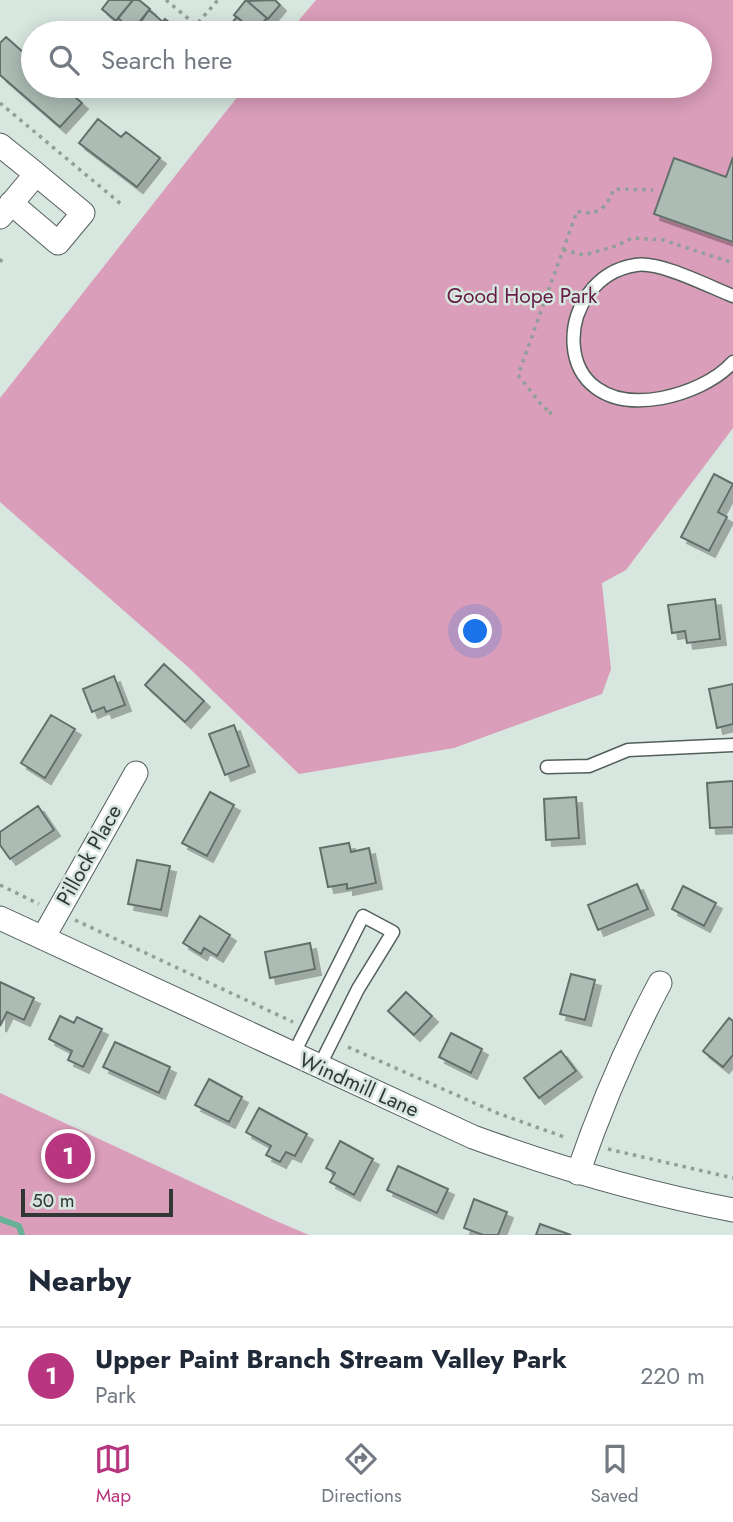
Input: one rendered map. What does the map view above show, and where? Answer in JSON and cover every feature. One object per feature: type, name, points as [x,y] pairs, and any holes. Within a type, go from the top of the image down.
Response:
[{"type":"street","points":[[0,145],[36,174],[83,213],[58,243],[6,210],[36,174]]},
{"type":"street","name":"Pillock Place","points":[[43,938],[136,773]]},
{"type":"street","name":"Windmill Lane","points":[[0,918],[472,1137],[638,1190],[733,1210]]},
{"type":"street","points":[[579,1173],[627,1044],[660,983]]},
{"type":"lane","points":[[733,296],[657,267],[637,264],[608,275],[591,291],[576,319],[573,339],[576,363],[584,378],[601,394],[623,401],[676,395],[702,384],[733,362]]},
{"type":"lane","points":[[547,767],[589,766],[628,750],[733,745]]},
{"type":"lane","points":[[293,1055],[363,916],[393,932],[331,1040],[319,1067]]},
{"type":"path","points":[[166,0],[191,21]]},
{"type":"path","points":[[200,21],[218,0]]},
{"type":"path","points":[[0,103],[121,204]]},
{"type":"path","points":[[550,414],[552,412],[549,408],[544,408],[518,375],[578,211],[589,215],[600,211],[614,189],[653,190]]},
{"type":"path","points":[[0,886],[308,1029]]},
{"type":"path","points":[[331,1040],[497,1113],[588,1144],[733,1178]]},
{"type":"green space","name":"Good Hope Park","points":[[316,0],[733,0],[733,428],[626,570],[602,583],[611,669],[602,694],[454,748],[299,774],[188,667],[0,502],[0,398],[237,98],[712,98],[712,21],[298,21]]},
{"type":"green space","points":[[0,1093],[274,1220],[309,1235],[0,1235]]},
{"type":"building","points":[[109,0],[133,0],[116,21],[102,9]]},
{"type":"building","points":[[133,0],[139,0],[150,9],[140,21],[121,21],[118,18]]},
{"type":"building","points":[[246,0],[267,18],[264,21],[241,21],[234,15]]},
{"type":"building","points":[[275,0],[280,5],[268,19],[247,1]]},
{"type":"building","points":[[149,10],[162,21],[141,21]]},
{"type":"building","points":[[6,37],[21,50],[21,93],[0,75],[0,43]]},
{"type":"building","points":[[27,98],[76,98],[82,103],[60,127]]},
{"type":"building","points":[[98,119],[121,137],[126,132],[160,158],[137,187],[79,143]]},
{"type":"building","points":[[733,157],[733,242],[654,214],[674,158],[726,177]]},
{"type":"building","points":[[714,474],[733,484],[718,512],[727,517],[709,551],[681,537]]},
{"type":"building","points":[[715,599],[720,639],[687,643],[685,631],[672,633],[668,605]]},
{"type":"building","points":[[164,664],[204,701],[185,722],[145,685]]},
{"type":"building","points":[[114,676],[125,705],[106,712],[104,707],[92,712],[83,689]]},
{"type":"building","points":[[733,684],[733,724],[717,728],[709,689]]},
{"type":"building","points":[[51,715],[75,729],[45,778],[21,763]]},
{"type":"building","points":[[234,725],[249,766],[225,775],[209,734]]},
{"type":"building","points":[[733,781],[733,827],[710,828],[707,783]]},
{"type":"building","points":[[210,792],[234,805],[207,856],[182,843]]},
{"type":"building","points":[[576,797],[579,838],[546,840],[544,799]]},
{"type":"building","points":[[38,806],[54,830],[10,859],[0,845],[0,832]]},
{"type":"building","points":[[349,843],[351,852],[369,848],[376,883],[347,889],[347,884],[328,887],[320,848]]},
{"type":"building","points":[[137,860],[170,866],[161,910],[128,904]]},
{"type":"building","points":[[637,884],[648,909],[598,930],[588,905]]},
{"type":"building","points":[[683,886],[716,903],[704,926],[672,909]]},
{"type":"building","points":[[200,916],[230,935],[217,956],[204,948],[201,954],[183,943]]},
{"type":"building","points":[[310,943],[315,969],[270,978],[265,952]]},
{"type":"building","points":[[571,974],[595,980],[585,1020],[560,1014]]},
{"type":"building","points":[[0,982],[34,998],[24,1020],[7,1012],[0,1026]]},
{"type":"building","points":[[406,992],[432,1016],[414,1035],[388,1011]]},
{"type":"building","points":[[60,1016],[74,1023],[77,1017],[102,1029],[83,1067],[68,1060],[72,1051],[49,1039]]},
{"type":"building","points":[[729,1018],[733,1021],[733,1055],[723,1067],[703,1051]]},
{"type":"building","points":[[451,1033],[482,1049],[471,1073],[439,1057]]},
{"type":"building","points":[[115,1042],[170,1067],[159,1093],[103,1067]]},
{"type":"building","points":[[561,1051],[576,1071],[539,1098],[524,1078]]},
{"type":"building","points":[[209,1079],[242,1097],[229,1122],[195,1105]]},
{"type":"building","points":[[259,1108],[307,1134],[295,1156],[286,1152],[280,1162],[266,1155],[271,1146],[246,1132]]},
{"type":"building","points":[[340,1141],[373,1159],[354,1195],[330,1182],[335,1173],[326,1168]]},
{"type":"building","points":[[398,1166],[448,1189],[437,1213],[387,1190]]},
{"type":"building","points":[[474,1199],[507,1212],[498,1235],[483,1235],[464,1228]]},
{"type":"building","points":[[540,1224],[571,1235],[536,1235]]},
{"type":"waterway","points":[[0,1219],[19,1226],[22,1235]]},
{"type":"place","name":"Upper Paint Branch Stream Valley Park","points":[[68,1156]]}]
